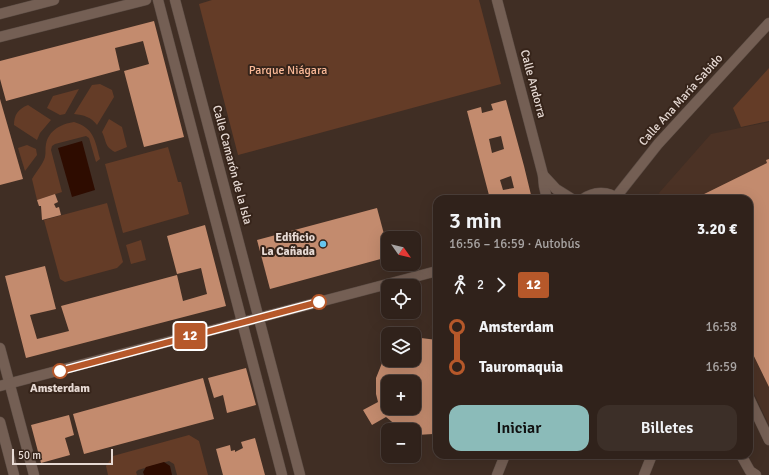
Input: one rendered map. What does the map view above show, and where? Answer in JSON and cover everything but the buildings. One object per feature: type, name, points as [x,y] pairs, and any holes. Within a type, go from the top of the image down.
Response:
[{"type":"street","points":[[0,14],[32,3],[54,0]]},
{"type":"street","points":[[0,38],[146,0]]},
{"type":"street","points":[[158,0],[282,475]]},
{"type":"street","name":"Calle Camarón de la Isla","points":[[175,0],[300,475]]},
{"type":"street","name":"Calle Andorra","points":[[497,0],[543,175],[546,195]]},
{"type":"street","name":"Calle Ana María Sabido","points":[[618,195],[658,144],[769,23]]},
{"type":"street","name":"Calle Andorra","points":[[543,175],[556,189],[566,195]]},
{"type":"street","points":[[590,195],[598,192],[610,195]]},
{"type":"street","points":[[5,385],[433,272]]},
{"type":"street","points":[[0,348],[5,385],[34,475]]},
{"type":"street","points":[[753,406],[769,440]]},
{"type":"street","points":[[0,422],[14,475]]},
{"type":"street","points":[[497,475],[503,459]]},
{"type":"street","points":[[644,475],[650,459]]},
{"type":"street","points":[[743,459],[750,471],[756,475]]},
{"type":"shaded area","points":[[769,122],[769,425],[753,391],[753,195],[660,195],[659,193],[711,134]]},
{"type":"shaded area","points":[[82,141],[95,190],[72,197],[58,148]]},
{"type":"shaded area","points":[[164,462],[170,466],[172,475],[144,475],[143,472],[146,467]]},
{"type":"green space","name":"Parque Niágara","points":[[212,0],[479,0],[501,84],[238,155],[199,4]]},
{"type":"green space","points":[[769,68],[769,121],[741,127],[733,108]]},
{"type":"green space","points":[[100,84],[112,90],[114,97],[97,125],[87,117],[74,114],[92,85]]},
{"type":"green space","points":[[79,89],[65,114],[60,115],[47,108],[53,96]]},
{"type":"green space","points":[[28,105],[51,120],[40,133],[37,140],[14,125],[17,113]]},
{"type":"green space","points":[[109,119],[122,127],[127,147],[115,152],[107,146],[102,132]]},
{"type":"green space","points":[[74,122],[90,131],[95,141],[100,159],[96,162],[89,138],[86,136],[55,144],[52,146],[51,150],[62,192],[37,200],[32,179],[44,160],[48,139],[56,128]]},
{"type":"green space","points":[[27,145],[36,149],[37,155],[25,171],[18,148]]},
{"type":"green space","points":[[168,147],[178,182],[181,182],[189,214],[123,233],[105,164]]},
{"type":"green space","points":[[107,203],[123,262],[117,268],[65,282],[60,279],[44,220]]},
{"type":"green space","points":[[141,240],[146,260],[131,264],[126,245]]},
{"type":"green space","points":[[189,435],[199,441],[208,475],[177,475],[174,464],[169,461],[138,470],[136,472],[137,475],[108,475],[106,466],[113,456]]},
{"type":"bus line","name":"12","points":[[60,371],[319,302]]},
{"type":"place","name":"Edificio La Cañada","points":[[323,244]]},
{"type":"place","name":"Amsterdam","points":[[60,371]]}]
